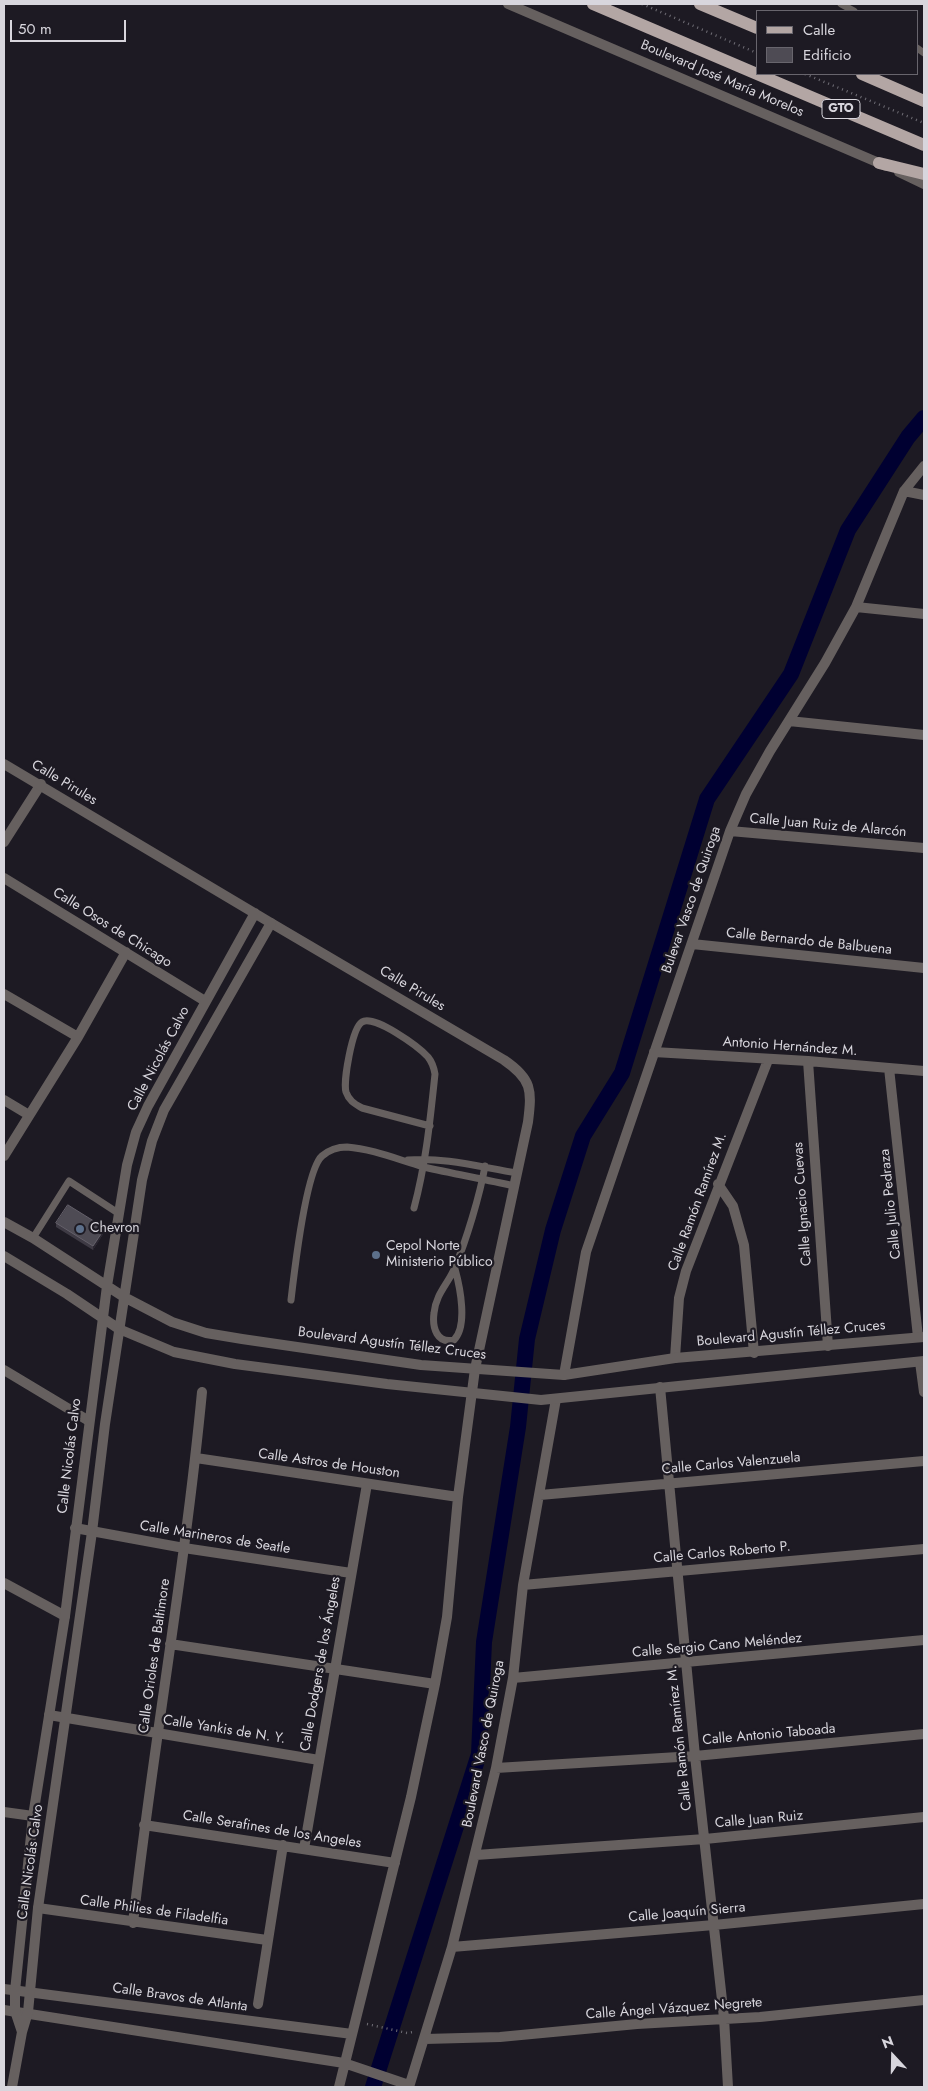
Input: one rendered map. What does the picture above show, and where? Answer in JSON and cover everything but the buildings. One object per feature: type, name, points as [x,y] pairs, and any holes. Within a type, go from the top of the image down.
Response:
[{"type":"main road","name":"Boulevard José María Morelos","points":[[593,4],[756,74]]},
{"type":"main road","points":[[700,4],[756,28]]},
{"type":"main road","name":"Boulevard José María Morelos","points":[[759,75],[924,145]]},
{"type":"main road","points":[[864,75],[924,101]]},
{"type":"main road","points":[[879,162],[924,174]]},
{"type":"street","name":"Boulevard José María Morelos","points":[[508,4],[879,162],[924,184]]},
{"type":"street","name":"Bulevar Vasco de Quiroga","points":[[564,1375],[586,1252],[730,831],[746,794],[825,663],[856,607],[904,491],[924,466]]},
{"type":"street","points":[[904,491],[924,495]]},
{"type":"street","points":[[856,607],[924,614]]},
{"type":"street","points":[[789,721],[924,735]]},
{"type":"street","name":"Calle Pirules","points":[[4,764],[41,784],[271,923],[350,967],[516,1068],[530,1086],[531,1098],[528,1122],[471,1394],[458,1497],[447,1617],[435,1684],[395,1863],[339,2087]]},
{"type":"street","points":[[4,842],[41,784]]},
{"type":"street","name":"Calle Juan Ruiz de Alarcón","points":[[730,831],[924,848]]},
{"type":"street","name":"Calle Osos de Chicago","points":[[4,878],[205,1001]]},
{"type":"street","name":"Calle Nicolás Calvo","points":[[22,2032],[9,2010],[15,1990],[33,1816],[64,1616],[102,1318],[127,1165],[136,1132],[148,1106],[205,1001],[256,913]]},
{"type":"street","name":"Calle Nicolás Calvo","points":[[12,2087],[22,2032],[28,2012],[38,1908],[119,1329],[142,1180],[152,1141],[164,1110],[271,923]]},
{"type":"street","name":"Calle Bernardo de Balbuena","points":[[692,944],[924,968]]},
{"type":"street","points":[[4,1156],[78,1037],[126,952]]},
{"type":"street","points":[[4,994],[78,1037]]},
{"type":"street","name":"Antonio Hernández M.","points":[[654,1052],[808,1061],[924,1071]]},
{"type":"street","name":"Calle Ramón Ramírez M.","points":[[675,1358],[679,1298],[686,1271],[718,1184],[768,1060]]},
{"type":"street","name":"Calle Ignacio Cuevas","points":[[808,1061],[828,1346]]},
{"type":"street","name":"Calle Julio Pedraza","points":[[889,1068],[921,1337]]},
{"type":"street","points":[[4,1100],[28,1115]]},
{"type":"street","points":[[718,1184],[733,1206],[744,1245],[754,1352]]},
{"type":"street","name":"Boulevard Agustín Téllez Cruces","points":[[4,1222],[33,1238],[124,1297],[172,1322],[206,1333],[421,1364],[508,1370],[544,1375],[564,1375],[675,1358],[921,1337]]},
{"type":"street","points":[[4,1256],[119,1329],[166,1349],[202,1360],[471,1394],[541,1400],[922,1361],[924,1392]]},
{"type":"street","points":[[4,1370],[88,1421]]},
{"type":"street","name":"Calle Ramón Ramírez M.","points":[[660,1387],[668,1483],[679,1570],[695,1756],[724,2018],[728,2087]]},
{"type":"street","name":"Calle Orioles de Baltimore","points":[[133,1923],[144,1825],[196,1458],[202,1392]]},
{"type":"street","name":"Boulevard Vasco de Quiroga","points":[[409,2086],[452,1946],[496,1768],[513,1678],[523,1585],[556,1399]]},
{"type":"street","name":"Calle Astros de Houston","points":[[196,1458],[458,1497]]},
{"type":"street","name":"Calle Carlos Valenzuela","points":[[540,1494],[924,1461]]},
{"type":"street","name":"Calle Dodgers de los Ángeles","points":[[304,1849],[367,1484]]},
{"type":"street","name":"Calle Marineros de Seatle","points":[[75,1528],[184,1548],[351,1573]]},
{"type":"street","name":"Calle Carlos Roberto P.","points":[[523,1585],[924,1549]]},
{"type":"street","points":[[4,1583],[64,1616]]},
{"type":"street","name":"Calle Sergio Cano Meléndez","points":[[513,1678],[924,1640]]},
{"type":"street","points":[[170,1644],[435,1684]]},
{"type":"street","name":"Calle Yankis de N. Y.","points":[[49,1715],[319,1760]]},
{"type":"street","name":"Calle Antonio Taboada","points":[[496,1768],[695,1756],[924,1734]]},
{"type":"street","points":[[4,1812],[33,1816]]},
{"type":"street","name":"Calle Juan Ruiz","points":[[476,1855],[704,1839],[924,1817]]},
{"type":"street","name":"Calle Serafines de los Angeles","points":[[144,1825],[395,1863]]},
{"type":"street","points":[[258,2004],[283,1845]]},
{"type":"street","name":"Calle Joaquín Sierra","points":[[452,1946],[714,1926],[924,1904]]},
{"type":"street","name":"Calle Philies de Filadelfia","points":[[38,1908],[133,1923],[267,1940]]},
{"type":"street","name":"Calle Bravos de Atlanta","points":[[4,1989],[352,2034]]},
{"type":"street","name":"Calle Ángel Vázquez Negrete","points":[[425,2038],[500,2037],[724,2018],[760,2017],[924,2000]]},
{"type":"street","points":[[9,2010],[344,2063],[409,2086]]},
{"type":"lane","points":[[841,4],[852,10]]},
{"type":"lane","points":[[414,1208],[425,1167],[430,1126],[435,1074],[430,1059],[420,1049],[377,1022],[368,1020],[361,1022],[355,1029],[345,1082],[346,1093],[352,1103],[362,1108],[430,1126]]},
{"type":"lane","points":[[291,1300],[307,1202],[315,1168],[321,1156],[333,1149],[345,1147],[367,1150],[425,1167],[514,1186]]},
{"type":"lane","points":[[403,1161],[426,1159],[485,1166],[516,1173]]},
{"type":"lane","points":[[455,1269],[460,1288],[461,1331],[454,1340],[447,1342],[439,1338],[436,1332],[434,1312],[443,1285],[455,1269],[483,1179],[485,1166]]},
{"type":"lane","points":[[33,1238],[69,1181],[118,1213]]},
{"type":"path","points":[[642,4],[756,53]]},
{"type":"path","points":[[808,75],[924,123]]},
{"type":"path","points":[[372,2025],[407,2032]]},
{"type":"waterway","points":[[373,2087],[479,1754],[484,1642],[518,1427],[527,1339],[553,1230],[583,1136],[622,1073],[707,799],[791,674],[848,530],[908,437],[924,418]]},
{"type":"place","name":"Chevron","points":[[80,1229]]},
{"type":"place","name":"Cepol Norte Ministerio Público","points":[[376,1255]]}]
